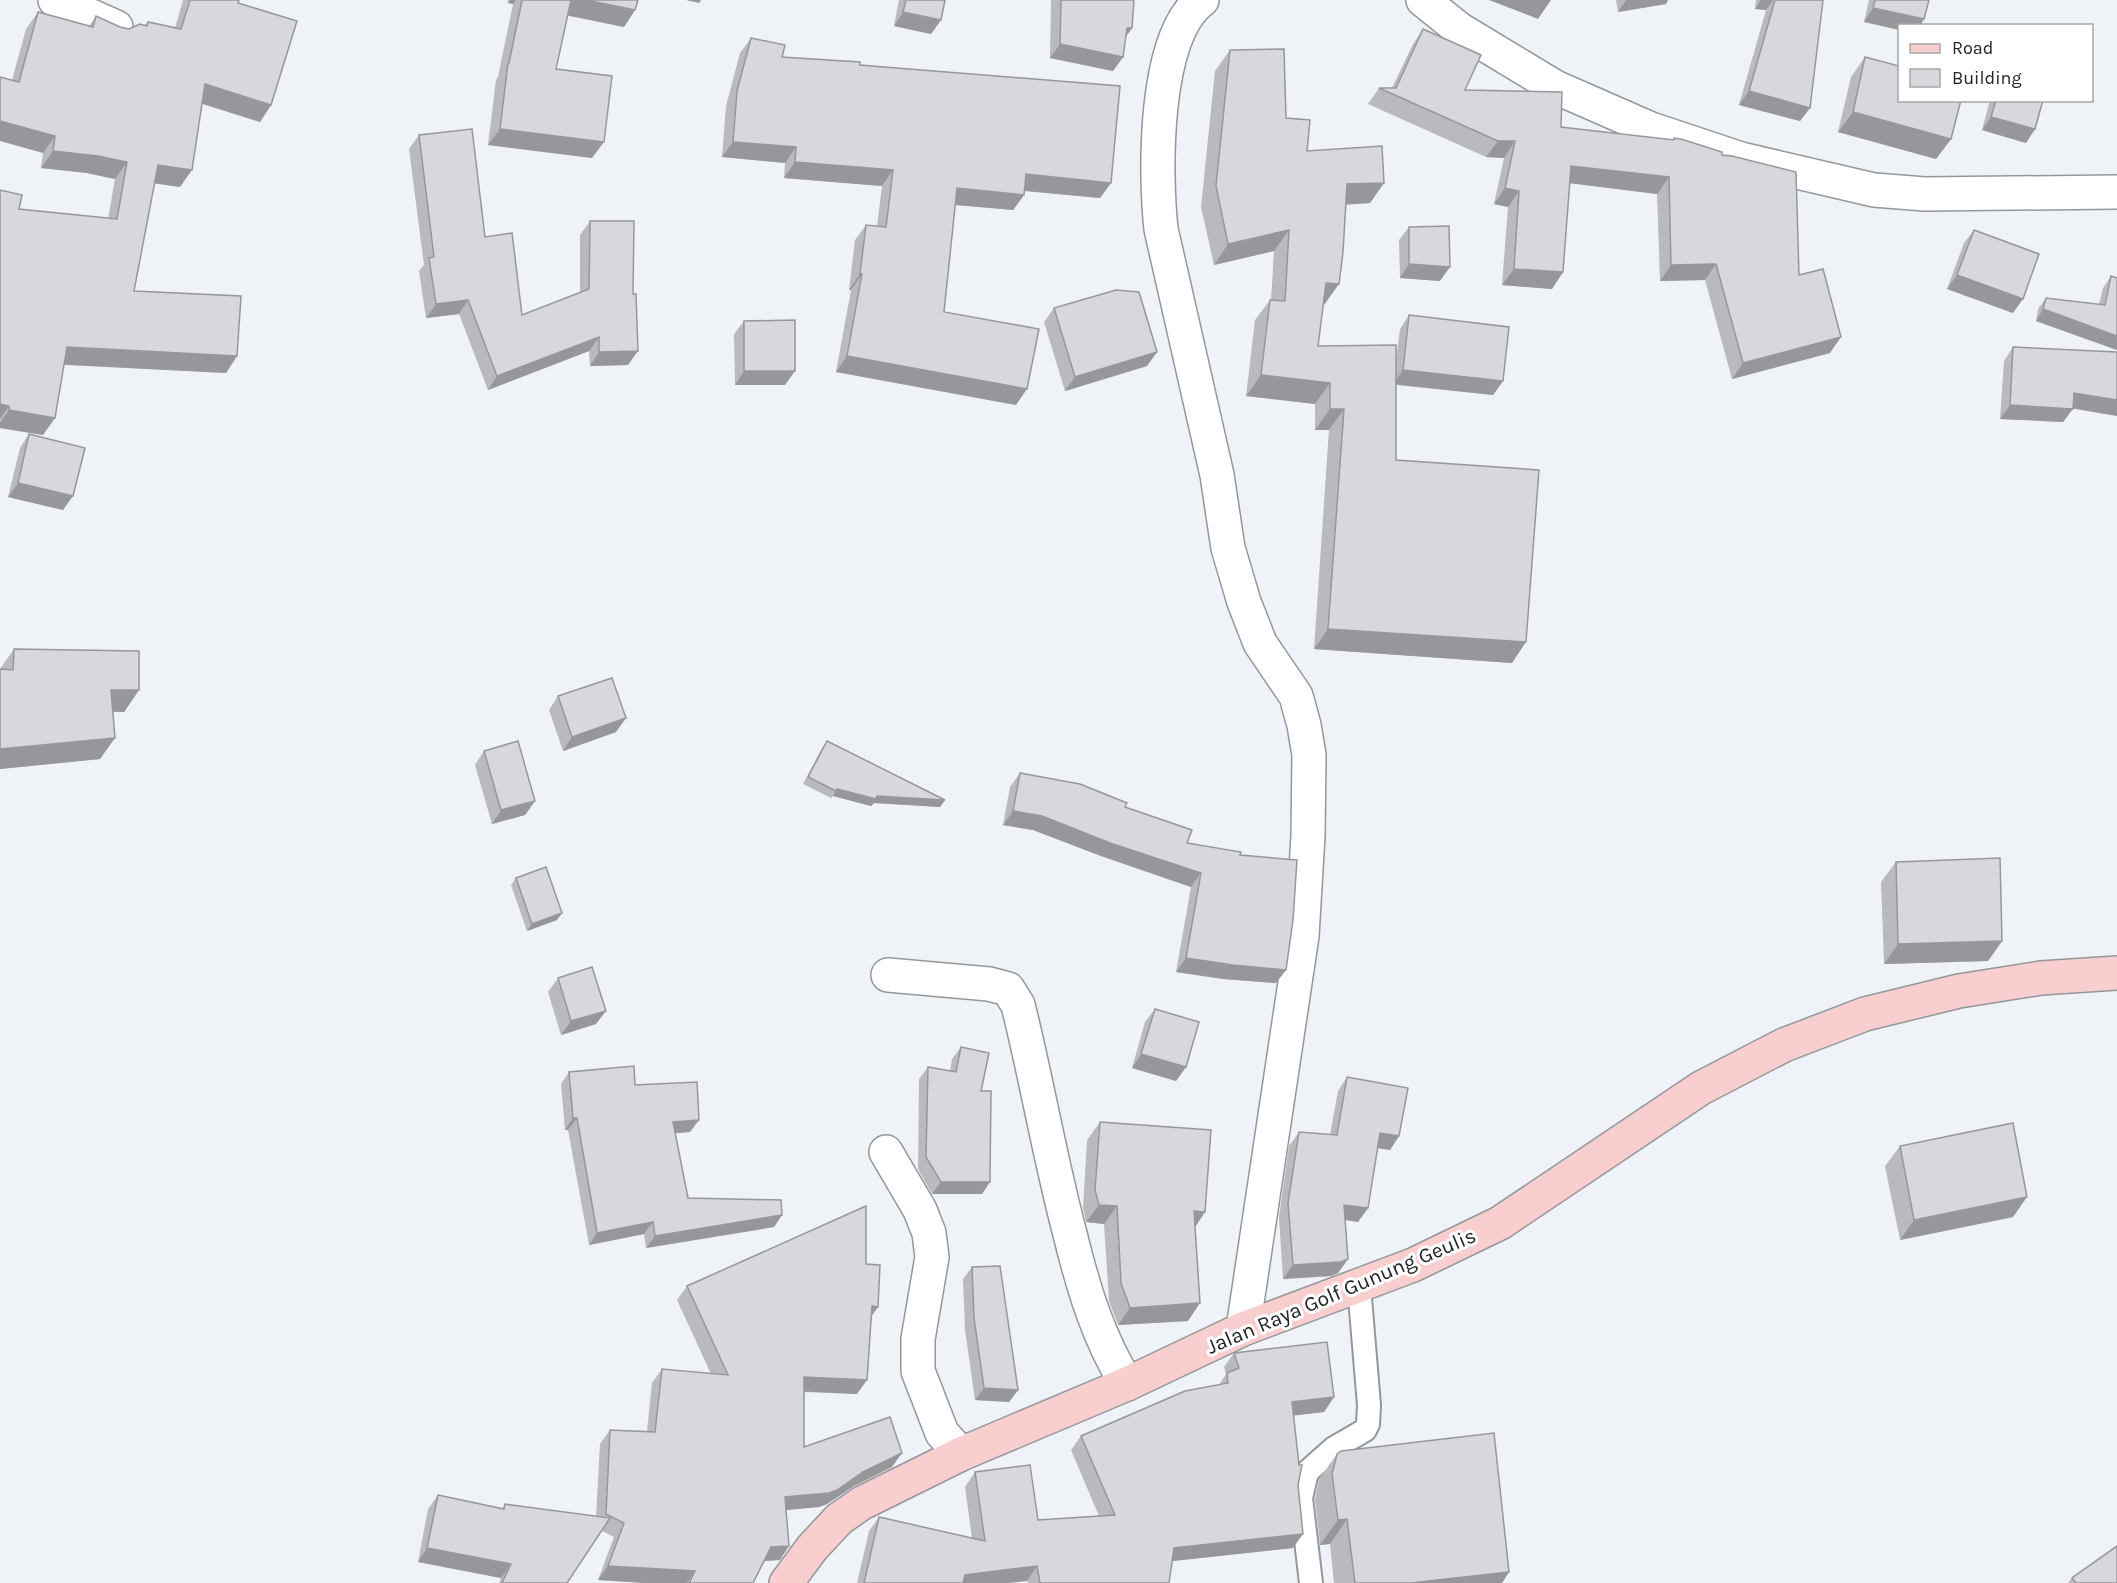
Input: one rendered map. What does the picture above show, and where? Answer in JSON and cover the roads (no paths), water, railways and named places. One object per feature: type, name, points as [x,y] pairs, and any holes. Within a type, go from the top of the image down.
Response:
[{"type":"main road","name":"Jalan Raya Golf Gunung Geulis","points":[[786,1583],[812,1548],[839,1519],[862,1503],[961,1454],[1127,1384],[1243,1329],[1413,1265],[1500,1223],[1701,1088],[1784,1045],[1865,1014],[1959,991],[2041,978],[2117,973]]},
{"type":"street","points":[[55,0],[116,27]]},
{"type":"street","points":[[1423,0],[1459,29],[1555,87],[1651,129],[1741,159],[1875,190],[1925,194],[2117,192]]},
{"type":"street","points":[[1185,7],[1174,41],[1162,94],[1157,192],[1161,229],[1217,475],[1228,548],[1244,602],[1260,643],[1296,696],[1309,755],[1308,836],[1302,936],[1243,1329]]},
{"type":"street","points":[[888,975],[989,984],[1008,989],[1018,1005],[1056,1181],[1085,1294],[1111,1359],[1127,1384]]},
{"type":"street","points":[[886,1152],[920,1210],[929,1233],[932,1257],[918,1339],[918,1371],[942,1433],[961,1454]]},
{"type":"lane","points":[[1311,1583],[1301,1498],[1307,1472],[1334,1448],[1365,1430],[1368,1424],[1369,1405],[1359,1286]]}]
